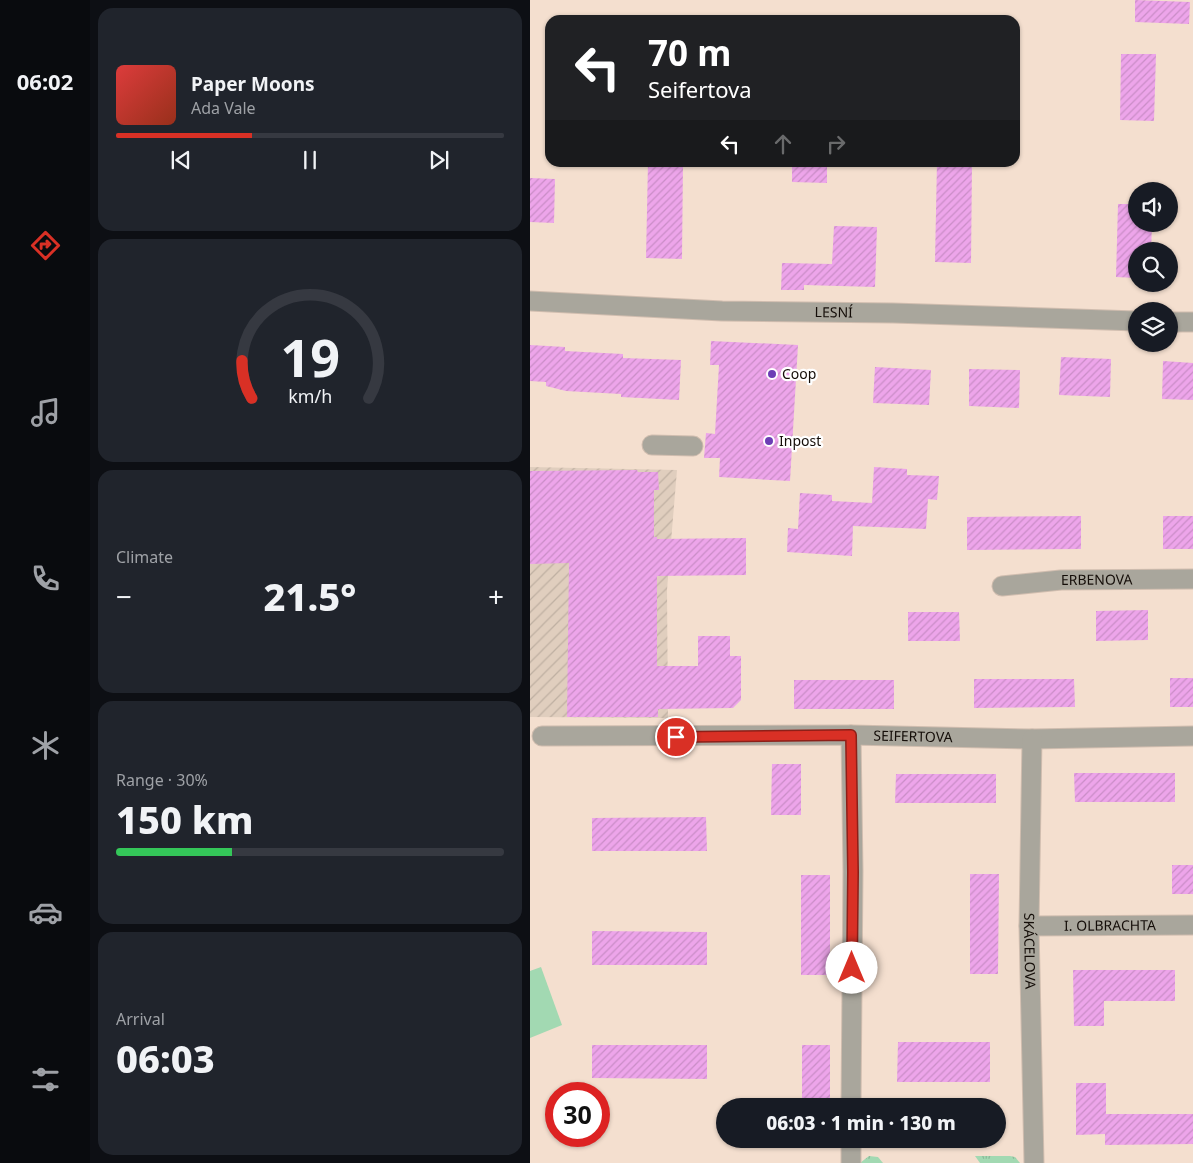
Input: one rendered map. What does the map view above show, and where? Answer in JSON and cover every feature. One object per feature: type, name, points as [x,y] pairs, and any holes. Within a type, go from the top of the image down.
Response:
[{"type":"street","name":"LESNÍ","points":[[530,301],[722,311],[893,313],[1128,321]]},
{"type":"street","points":[[1178,322],[1193,322]]},
{"type":"street","points":[[652,444],[693,446]]},
{"type":"street","name":"ERBENOVA","points":[[1002,586],[1061,580],[1193,579]]},
{"type":"street","points":[[851,735],[853,872],[851,1098]]},
{"type":"street","name":"SEIFERTOVA","points":[[542,736],[851,735],[1032,739],[1193,736]]},
{"type":"street","name":"SKÁCELOVA","points":[[1032,739],[1029,926],[1034,1163]]},
{"type":"street","name":"I. OLBRACHTA","points":[[1029,926],[1193,925]]},
{"type":"street","points":[[850,1163],[851,1148]]},
{"type":"shaded area","points":[[530,467],[677,470],[667,590],[668,718],[530,717]]},
{"type":"green space","points":[[541,967],[562,1025],[530,1038],[530,971]]},
{"type":"green space","points":[[869,1156],[878,1157],[883,1163],[860,1163]]},
{"type":"green space","points":[[975,1156],[1010,1156],[1015,1157],[1020,1163],[980,1163]]},
{"type":"building","points":[[1135,0],[1190,2],[1189,24],[1135,22]]},
{"type":"building","points":[[1121,54],[1156,54],[1154,121],[1120,120]]},
{"type":"building","points":[[648,167],[683,167],[682,259],[646,258]]},
{"type":"building","points":[[792,167],[827,167],[827,183],[792,182]]},
{"type":"building","points":[[937,167],[972,167],[971,263],[935,262]]},
{"type":"building","points":[[530,178],[555,179],[554,223],[530,222]]},
{"type":"building","points":[[1118,204],[1128,204],[1128,232],[1152,232],[1151,242],[1128,242],[1128,278],[1116,277]]},
{"type":"building","points":[[834,226],[877,227],[875,287],[804,285],[804,290],[781,290],[782,263],[832,264]]},
{"type":"building","points":[[711,341],[798,345],[790,481],[719,477],[720,458],[704,458],[706,433],[715,434],[719,365],[710,365]]},
{"type":"building","points":[[530,345],[565,347],[565,351],[623,354],[623,358],[681,360],[679,400],[621,397],[621,394],[566,391],[546,386],[546,382],[530,381]]},
{"type":"building","points":[[1061,357],[1111,359],[1110,397],[1059,395]]},
{"type":"building","points":[[1163,361],[1193,363],[1193,400],[1162,399]]},
{"type":"building","points":[[875,367],[931,370],[929,405],[873,403]]},
{"type":"building","points":[[969,369],[1020,370],[1019,408],[969,406]]},
{"type":"building","points":[[874,467],[907,469],[907,475],[939,476],[937,500],[928,499],[926,529],[853,526],[852,556],[787,552],[788,528],[798,529],[800,493],[832,495],[832,501],[872,503]]},
{"type":"building","points":[[637,470],[638,472],[658,472],[659,490],[654,490],[654,537],[657,537],[657,539],[746,538],[746,575],[657,576],[657,666],[698,666],[698,636],[730,636],[730,656],[741,656],[741,700],[733,708],[658,709],[658,717],[567,717],[569,563],[530,564],[530,471]]},
{"type":"building","points":[[1081,516],[1081,549],[967,550],[967,517]]},
{"type":"building","points":[[1163,516],[1193,516],[1193,549],[1163,549]]},
{"type":"building","points":[[1148,610],[1148,640],[1096,641],[1096,611]]},
{"type":"building","points":[[908,612],[959,612],[960,641],[908,641]]},
{"type":"building","points":[[1170,678],[1193,678],[1193,707],[1170,707]]},
{"type":"building","points":[[974,679],[1074,679],[1075,707],[974,708]]},
{"type":"building","points":[[794,680],[894,680],[894,709],[794,709]]},
{"type":"building","points":[[772,764],[801,764],[801,815],[771,815]]},
{"type":"building","points":[[1074,773],[1175,773],[1175,802],[1075,802]]},
{"type":"building","points":[[896,774],[996,774],[996,803],[895,803]]},
{"type":"building","points":[[706,817],[707,851],[592,851],[592,818]]},
{"type":"building","points":[[1172,865],[1193,865],[1193,894],[1172,894]]},
{"type":"building","points":[[970,874],[999,874],[998,974],[970,974]]},
{"type":"building","points":[[801,875],[830,875],[830,975],[801,975]]},
{"type":"building","points":[[592,931],[707,932],[707,965],[592,965]]},
{"type":"building","points":[[1073,970],[1175,970],[1175,1001],[1104,1001],[1104,1026],[1074,1026]]},
{"type":"building","points":[[898,1042],[990,1042],[990,1082],[897,1082]]},
{"type":"building","points":[[592,1045],[707,1045],[707,1079],[592,1078]]},
{"type":"building","points":[[802,1045],[830,1045],[830,1098],[802,1098]]},
{"type":"building","points":[[1076,1083],[1106,1083],[1106,1114],[1193,1114],[1193,1144],[1105,1145],[1105,1134],[1076,1135]]},
{"type":"place","name":"Coop","points":[[772,374]]},
{"type":"place","name":"Inpost","points":[[769,441]]},
{"type":"route","points":[[676,737],[851,735],[852,968]]}]
